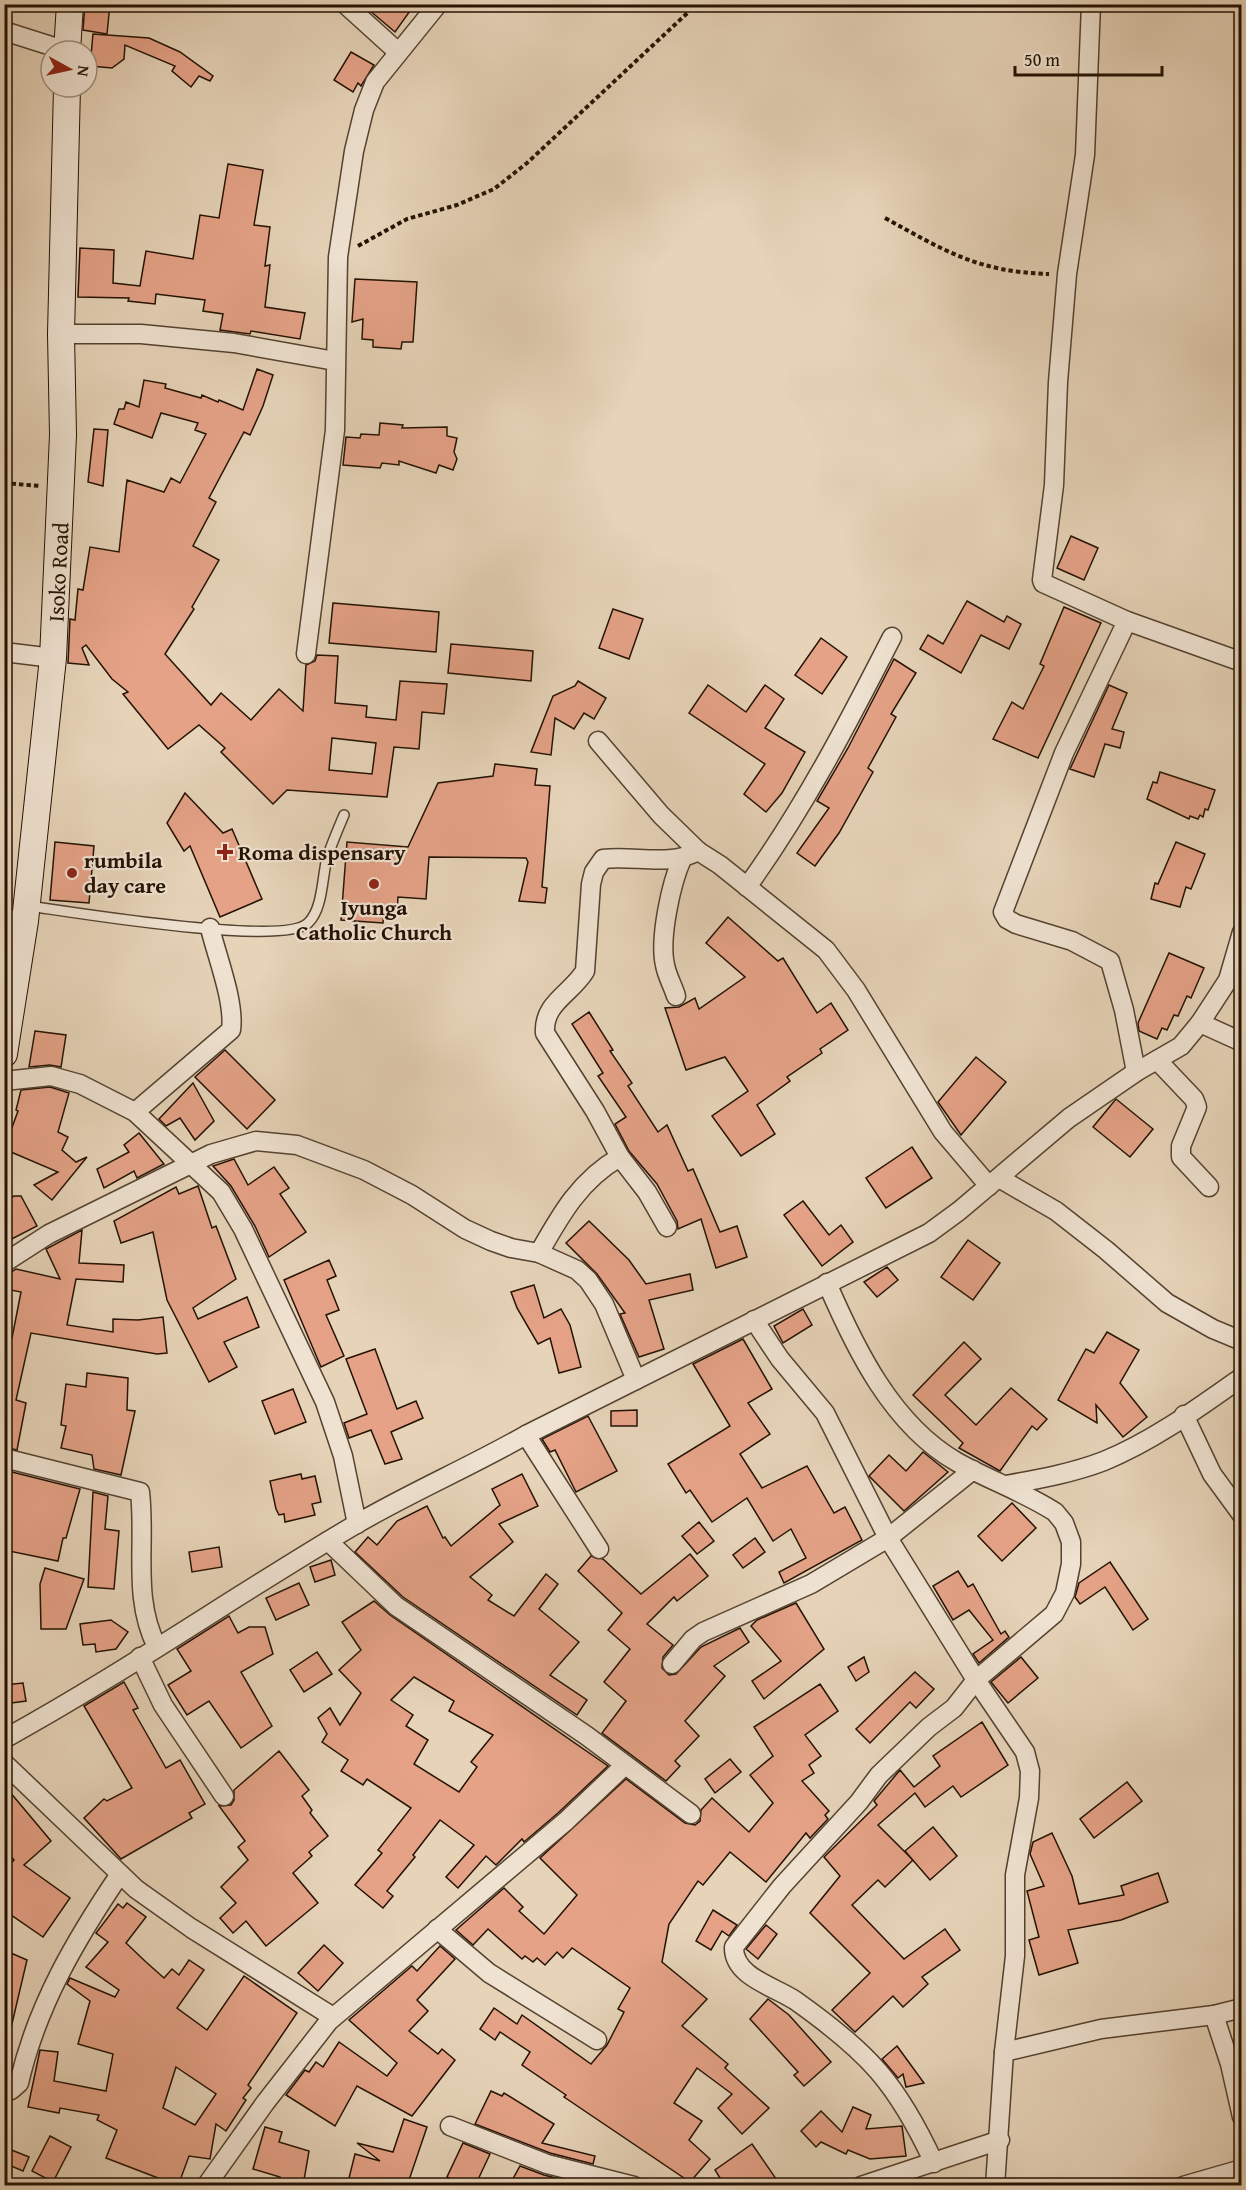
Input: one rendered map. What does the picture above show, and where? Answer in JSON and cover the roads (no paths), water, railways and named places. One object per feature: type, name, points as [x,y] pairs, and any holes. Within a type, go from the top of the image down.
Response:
[{"type":"street","points":[[68,39],[70,4]]},
{"type":"street","points":[[345,4],[398,52]]},
{"type":"street","points":[[306,654],[335,430],[338,257],[354,151],[364,110],[375,82],[438,4]]},
{"type":"street","points":[[1091,4],[1084,155],[1067,274],[1058,382],[1054,485],[1042,579],[1043,583],[1126,621],[1242,662]]},
{"type":"street","points":[[4,32],[39,43]]},
{"type":"street","name":"Isoko Road","points":[[4,1054],[19,915],[53,658],[62,486],[61,334],[67,99]]},
{"type":"street","points":[[61,334],[141,334],[234,343],[335,361]]},
{"type":"street","points":[[1126,621],[1064,753],[1003,912],[1007,919],[1016,924],[1072,941],[1110,961],[1124,1010],[1136,1072]]},
{"type":"street","points":[[747,887],[782,840],[821,773],[892,637]]},
{"type":"street","points":[[4,652],[53,658]]},
{"type":"street","points":[[598,741],[661,814],[690,855],[747,887],[826,950],[856,990],[943,1132],[994,1182],[1056,1211],[1167,1303],[1213,1329],[1242,1341]]},
{"type":"street","points":[[676,996],[665,964],[663,945],[675,881],[690,855]]},
{"type":"street","points":[[667,1227],[647,1192],[620,1157],[595,1111],[545,1033],[544,1021],[555,1002],[579,981],[585,971],[591,884],[594,872],[603,859],[622,856],[690,855]]},
{"type":"street","points":[[135,1112],[231,1030],[232,1022],[210,928]]},
{"type":"street","points":[[4,1738],[57,1710],[357,1524],[471,1466],[526,1435],[827,1282],[929,1233],[994,1182],[1069,1118],[1136,1072],[1181,1046],[1200,1023],[1228,980],[1242,932]]},
{"type":"street","points":[[1200,1023],[1242,1042]]},
{"type":"street","points":[[1157,1060],[1194,1099],[1197,1107],[1180,1146],[1180,1157],[1209,1187]]},
{"type":"street","points":[[4,1081],[51,1076],[80,1084],[135,1112],[221,1192],[243,1229],[314,1377],[340,1446],[357,1524]]},
{"type":"street","points":[[4,1263],[49,1234],[191,1162],[256,1141],[297,1145],[364,1170],[412,1195],[465,1229],[491,1241],[511,1248],[538,1253],[577,1270],[588,1280],[604,1304],[636,1380]]},
{"type":"street","points":[[538,1253],[562,1212],[588,1178],[620,1157]]},
{"type":"street","points":[[827,1282],[863,1361],[923,1439],[973,1470],[1048,1508],[1059,1518],[1071,1542],[1071,1564],[1065,1593],[1054,1614],[1024,1642],[976,1680],[954,1708],[928,1727],[879,1775],[859,1802],[782,1886],[734,1947],[736,1959],[746,1972],[793,1999],[828,2024],[874,2064],[913,2117],[934,2163]]},
{"type":"street","points":[[754,1320],[834,1428],[888,1538],[976,1680],[1025,1752],[1030,1771],[1029,1798],[1015,1875],[1015,1956],[1004,2052],[1000,2140],[995,2186]]},
{"type":"street","points":[[1006,1485],[1073,1471],[1103,1461],[1146,1440],[1242,1377]]},
{"type":"street","points":[[1184,1415],[1212,1474],[1242,1515]]},
{"type":"street","points":[[526,1435],[552,1479],[600,1549]]},
{"type":"street","points":[[4,1458],[140,1492],[143,1608],[147,1628],[157,1647]]},
{"type":"street","points":[[672,1664],[698,1635],[811,1584],[888,1538],[973,1470]]},
{"type":"street","points":[[328,1541],[396,1606],[587,1736],[691,1814]]},
{"type":"street","points":[[140,1657],[163,1706],[224,1796]]},
{"type":"street","points":[[4,1763],[28,1783],[136,1889],[191,1928],[333,2017]]},
{"type":"street","points":[[206,2186],[264,2103],[333,2017],[566,1821],[625,1765]]},
{"type":"street","points":[[11,2090],[19,2083],[42,2008],[78,1937],[120,1874]]},
{"type":"street","points":[[437,1929],[489,1972],[597,2040]]},
{"type":"street","points":[[1004,2052],[1101,2029],[1214,2015],[1242,2008]]},
{"type":"street","points":[[1214,2015],[1230,2064],[1242,2117]]},
{"type":"street","points":[[450,2126],[547,2164],[634,2186]]},
{"type":"street","points":[[861,2186],[1000,2140]]},
{"type":"street","points":[[1183,2186],[1242,2169]]},
{"type":"lane","points":[[19,915],[210,928],[287,931],[302,928],[311,921],[317,906],[327,860],[344,815]]},
{"type":"place","name":"Roma dispensary","points":[[225,852]]},
{"type":"place","name":"rumbila day care","points":[[72,873]]},
{"type":"place","name":"Iyunga Catholic Church","points":[[374,884]]}]
